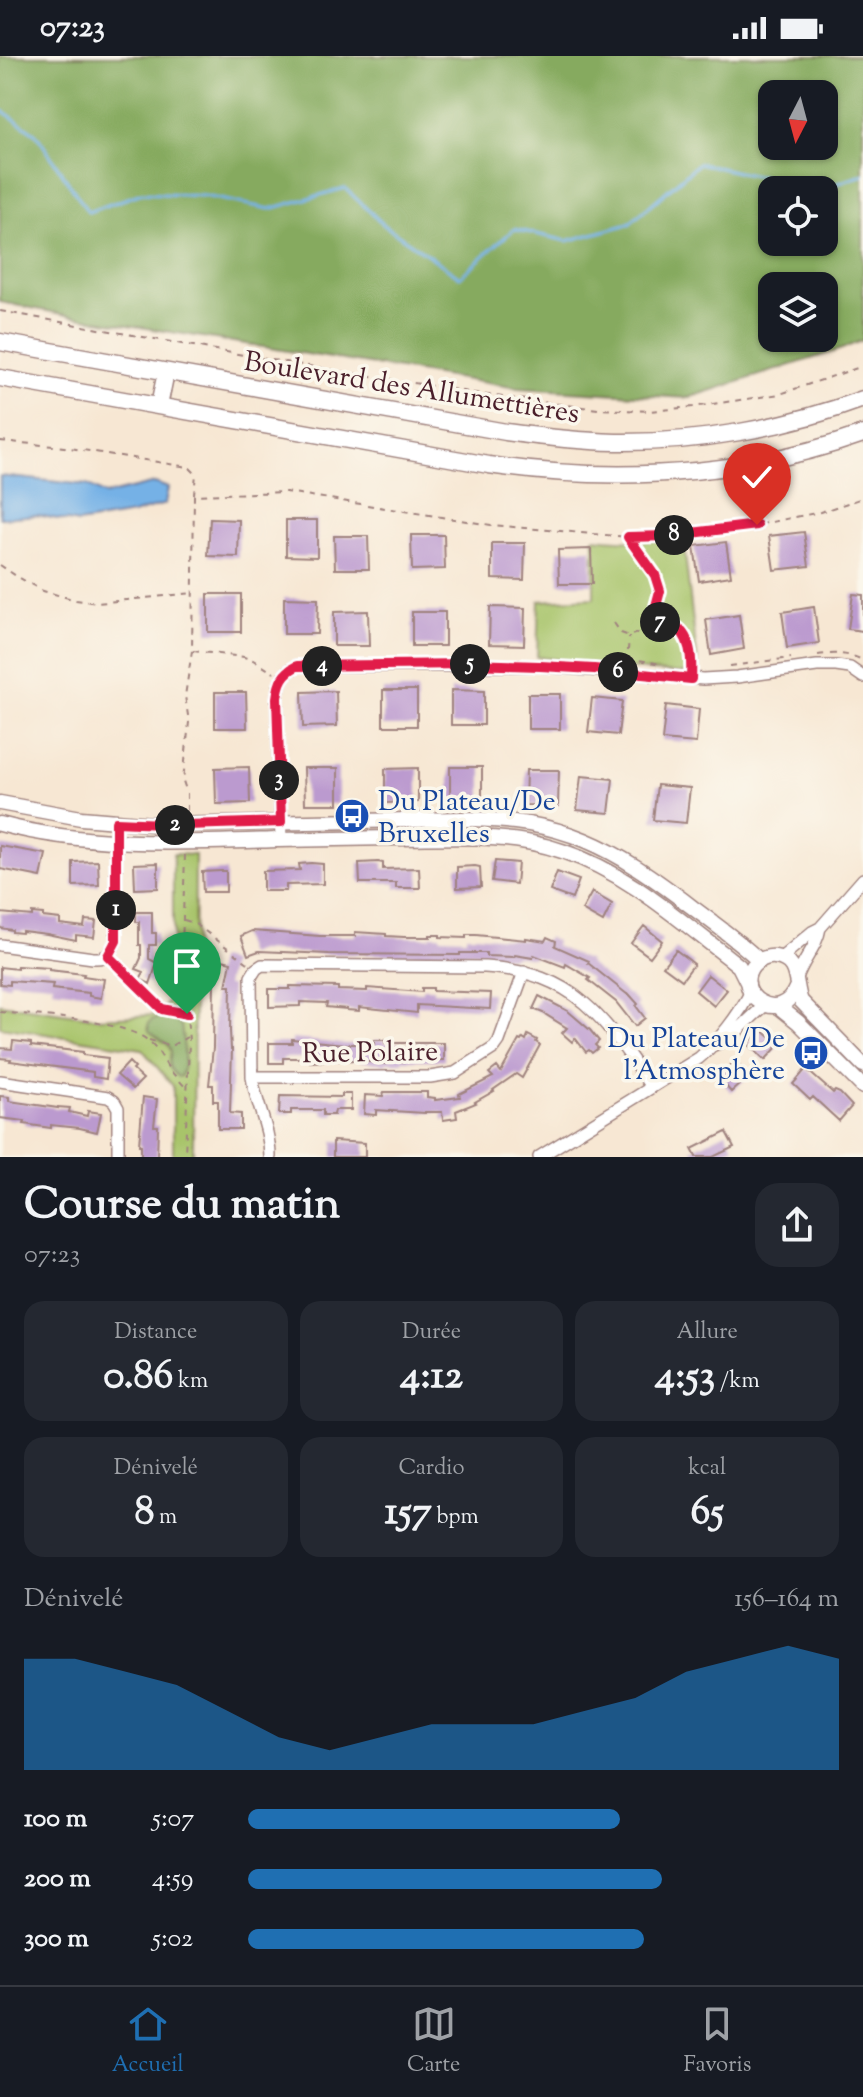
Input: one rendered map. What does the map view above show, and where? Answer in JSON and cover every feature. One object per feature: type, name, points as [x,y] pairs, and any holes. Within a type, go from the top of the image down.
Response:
[{"type":"highway","name":"Boulevard des Allumettières","points":[[0,342],[506,432],[614,442],[696,438],[742,431],[793,420],[863,399]]},
{"type":"highway","points":[[159,406],[166,372]]},
{"type":"highway","points":[[0,378],[489,465],[588,475],[666,474],[723,468],[804,453],[863,434]]},
{"type":"main road","points":[[0,803],[52,814],[175,825],[483,819],[554,828],[590,841],[639,867],[760,961]]},
{"type":"main road","points":[[0,824],[58,835],[173,843],[486,838],[524,841],[559,850],[610,872],[649,897],[739,966],[759,1002],[772,1005],[798,1022],[863,1087]]},
{"type":"main road","points":[[749,988],[752,968],[770,957],[781,958],[792,966],[801,1001],[863,1065]]},
{"type":"main road","points":[[772,1005],[791,998],[797,983]]},
{"type":"street","points":[[281,840],[278,686],[282,677],[297,666],[469,664],[594,669],[691,679],[842,666],[863,677]]},
{"type":"street","points":[[0,945],[102,959],[108,956],[116,941],[116,822]]},
{"type":"street","points":[[781,958],[820,928],[863,879]]},
{"type":"street","points":[[797,983],[802,962],[818,939],[820,928]]},
{"type":"street","points":[[270,1157],[269,1136],[252,1077],[251,977],[262,965],[485,967],[524,972],[557,984],[584,1002],[610,1028],[651,1087]]},
{"type":"street","name":"Rue Polaire","points":[[252,1077],[430,1077],[455,1073],[487,1055],[499,1041],[524,972]]},
{"type":"street","points":[[539,1157],[560,1152],[651,1087],[699,1058],[745,1004],[749,988]]},
{"type":"street","points":[[713,1045],[722,1043],[772,1005]]},
{"type":"street","points":[[0,1081],[108,1097],[118,1108],[118,1157]]},
{"type":"path","points":[[0,311],[283,362],[487,395],[598,409],[650,411],[780,394],[863,366]]},
{"type":"path","points":[[0,441],[64,447],[182,466],[196,474],[192,651],[185,696],[189,722],[183,781],[187,793],[186,819]]},
{"type":"path","points":[[194,495],[286,492],[491,525],[628,537],[667,536],[757,525],[820,512],[863,498]]},
{"type":"path","points":[[614,623],[621,633],[629,636],[645,630],[652,621],[660,591],[655,575],[628,537]]},
{"type":"path","points":[[0,565],[43,591],[97,603],[193,593]]},
{"type":"path","points":[[652,621],[678,628],[692,655],[690,669],[701,669]]},
{"type":"path","points":[[627,665],[629,636]]},
{"type":"path","points":[[192,651],[253,660],[282,677]]},
{"type":"path","points":[[808,656],[851,654],[863,660]]},
{"type":"path","points":[[628,658],[663,665]]},
{"type":"path","points":[[725,667],[794,658]]},
{"type":"path","points":[[185,851],[186,883],[182,919],[189,1036],[185,1157]]},
{"type":"path","points":[[182,919],[194,923],[256,969]]},
{"type":"path","points":[[108,956],[162,1009],[187,1014]]},
{"type":"path","points":[[0,1012],[107,1025],[163,1045],[171,1046],[189,1036]]},
{"type":"path","points":[[144,1038],[186,1088]]},
{"type":"green space","points":[[0,56],[863,56],[863,340],[842,349],[838,350],[838,272],[758,272],[758,352],[833,352],[688,398],[517,388],[0,302]]},
{"type":"green space","points":[[683,537],[699,674],[537,657],[539,601],[594,598],[594,538],[638,541]]},
{"type":"green space","points":[[173,854],[195,855],[193,1157],[173,1157],[173,1086],[142,1049],[0,1027],[0,1004],[97,1018],[157,1015],[173,996]]},
{"type":"green space","points":[[173,1019],[181,1025],[184,1064],[178,1077],[170,1068],[171,1051],[168,1045],[149,1031],[151,1020]]},
{"type":"water","points":[[0,476],[87,485],[105,495],[155,483],[168,488],[165,504],[133,514],[78,523],[37,515],[0,518]]},
{"type":"building","points":[[210,519],[239,520],[238,557],[208,556]]},
{"type":"building","points":[[286,520],[317,520],[317,557],[286,556]]},
{"type":"building","points":[[804,532],[809,566],[774,570],[769,536]]},
{"type":"building","points":[[411,535],[444,535],[445,569],[412,570]]},
{"type":"building","points":[[334,536],[368,536],[369,569],[335,569]]},
{"type":"building","points":[[726,542],[731,576],[699,581],[694,546]]},
{"type":"building","points":[[492,543],[525,543],[524,580],[492,579]]},
{"type":"building","points":[[591,549],[592,584],[559,584],[558,550]]},
{"type":"building","points":[[208,594],[241,594],[241,632],[208,632]]},
{"type":"building","points":[[853,594],[863,595],[863,631],[848,629]]},
{"type":"building","points":[[284,598],[318,599],[317,634],[284,634]]},
{"type":"building","points":[[490,607],[525,608],[524,645],[489,644]]},
{"type":"building","points":[[814,607],[819,643],[787,648],[782,612]]},
{"type":"building","points":[[368,611],[369,646],[334,646],[334,612]]},
{"type":"building","points":[[412,612],[445,612],[445,646],[412,646]]},
{"type":"building","points":[[739,615],[744,649],[711,655],[706,620]]},
{"type":"building","points":[[383,690],[417,690],[417,726],[383,726]]},
{"type":"building","points":[[451,690],[484,691],[484,725],[451,725]]},
{"type":"building","points":[[336,691],[337,726],[303,727],[302,692]]},
{"type":"building","points":[[215,692],[246,692],[247,728],[215,728]]},
{"type":"building","points":[[528,694],[560,694],[560,729],[528,729]]},
{"type":"building","points":[[592,698],[622,701],[618,735],[588,732]]},
{"type":"building","points":[[666,705],[699,709],[696,743],[662,740]]},
{"type":"building","points":[[249,767],[250,803],[216,804],[215,768]]},
{"type":"building","points":[[450,767],[482,767],[482,802],[450,802]]},
{"type":"building","points":[[304,768],[338,768],[338,804],[305,804]]},
{"type":"building","points":[[418,768],[418,802],[385,803],[385,769]]},
{"type":"building","points":[[526,770],[559,770],[558,806],[525,805]]},
{"type":"building","points":[[581,776],[613,779],[609,813],[577,810]]},
{"type":"building","points":[[657,785],[690,788],[686,823],[653,820]]},
{"type":"building","points":[[0,846],[46,854],[41,877],[0,869]]},
{"type":"building","points":[[98,861],[99,885],[73,886],[73,862]]},
{"type":"building","points":[[495,861],[518,863],[516,884],[492,881]]},
{"type":"building","points":[[158,863],[158,888],[135,889],[134,864]]},
{"type":"building","points":[[359,863],[383,863],[383,869],[419,868],[420,888],[396,888],[396,883],[360,883]]},
{"type":"building","points":[[299,864],[323,864],[323,884],[286,885],[286,891],[263,891],[263,871],[300,870]]},
{"type":"building","points":[[457,867],[480,867],[481,887],[457,888]]},
{"type":"building","points":[[226,871],[226,892],[203,892],[202,872]]},
{"type":"building","points":[[557,872],[579,880],[572,899],[550,891]]},
{"type":"building","points":[[592,892],[612,904],[603,922],[582,910]]},
{"type":"building","points":[[136,912],[152,912],[152,933],[156,933],[156,945],[149,945],[149,959],[157,963],[150,984],[140,979],[144,972],[136,969],[141,958],[141,945]]},
{"type":"building","points":[[0,913],[43,914],[43,917],[60,919],[60,924],[84,927],[85,920],[96,921],[94,937],[76,935],[76,940],[12,932],[0,928]]},
{"type":"building","points":[[644,926],[662,941],[650,957],[631,943]]},
{"type":"building","points":[[252,931],[320,936],[355,936],[355,932],[404,937],[440,935],[466,938],[466,935],[476,935],[545,941],[547,937],[556,941],[555,946],[589,961],[629,994],[645,1018],[635,1026],[616,1002],[588,980],[590,978],[566,964],[565,967],[534,955],[533,958],[486,956],[486,953],[259,951],[248,955],[241,936]]},
{"type":"building","points":[[676,950],[694,964],[682,980],[663,966]]},
{"type":"building","points":[[218,959],[231,962],[226,986],[231,986],[230,1113],[241,1114],[241,1129],[218,1129],[218,1101],[213,1101],[213,1085],[209,1085],[214,978]]},
{"type":"building","points":[[17,966],[49,968],[104,979],[101,998],[89,996],[89,993],[52,989],[53,984],[10,981],[10,985],[0,984],[0,967],[17,969]]},
{"type":"building","points":[[708,975],[727,990],[714,1006],[696,991]]},
{"type":"building","points":[[290,986],[422,992],[422,988],[433,988],[433,991],[491,993],[490,1009],[417,1005],[417,1013],[359,1007],[359,1011],[326,1007],[327,1003],[300,1002],[300,1006],[269,1007],[269,989],[290,989]]},
{"type":"building","points":[[539,996],[568,1011],[590,1030],[599,1041],[595,1045],[598,1048],[592,1053],[589,1050],[586,1052],[575,1038],[572,1042],[562,1033],[567,1028],[533,1009]]},
{"type":"building","points":[[761,1029],[779,1045],[765,1060],[748,1044]]},
{"type":"building","points":[[528,1035],[540,1045],[522,1078],[516,1074],[476,1103],[456,1111],[457,1118],[443,1120],[442,1112],[376,1110],[376,1115],[364,1114],[365,1095],[427,1092],[427,1097],[435,1100],[460,1097],[459,1094],[493,1077],[489,1073],[497,1067],[501,1072],[519,1040],[526,1040]]},
{"type":"building","points":[[292,1039],[345,1044],[374,1044],[374,1040],[385,1040],[385,1043],[444,1043],[444,1060],[403,1060],[386,1064],[351,1060],[310,1062],[310,1058],[283,1058],[283,1063],[269,1063],[269,1043],[292,1043]]},
{"type":"building","points":[[13,1041],[108,1058],[106,1079],[93,1077],[93,1072],[0,1058],[0,1048],[12,1049]]},
{"type":"building","points":[[735,1061],[749,1076],[731,1092],[718,1077]]},
{"type":"building","points":[[129,1062],[143,1079],[133,1089],[117,1075]]},
{"type":"building","points":[[806,1069],[833,1093],[840,1093],[852,1106],[839,1121],[813,1097],[810,1100],[793,1084]]},
{"type":"building","points":[[342,1094],[351,1094],[351,1110],[335,1110],[334,1115],[323,1115],[323,1110],[291,1110],[291,1114],[279,1114],[280,1096],[342,1097]]},
{"type":"building","points":[[0,1096],[9,1097],[9,1101],[70,1108],[69,1112],[87,1116],[88,1111],[101,1113],[97,1132],[51,1125],[51,1128],[0,1118]]},
{"type":"building","points":[[143,1097],[157,1099],[154,1126],[158,1126],[157,1157],[141,1157]]},
{"type":"building","points":[[726,1132],[734,1147],[713,1157],[696,1157],[692,1149]]},
{"type":"building","points":[[333,1141],[365,1143],[365,1157],[333,1157]]},
{"type":"waterway","points":[[0,109],[36,134],[88,212],[142,193],[204,196],[270,209],[345,188],[384,225],[460,277],[514,229],[567,241],[629,224],[699,163],[755,176],[833,185],[863,175]]},
{"type":"place","name":"Du Plateau/De Bruxelles","points":[[352,816]]},
{"type":"place","name":"Du Plateau/De l'Atmosphère","points":[[811,1053]]},
{"type":"route","points":[[187,1014],[162,1009],[108,956],[116,941],[116,822],[164,825],[281,822],[277,698],[278,686],[289,670],[297,666],[469,664],[594,669],[691,679],[692,655],[678,628],[652,621],[660,591],[655,575],[628,537],[667,536],[757,525]]}]
